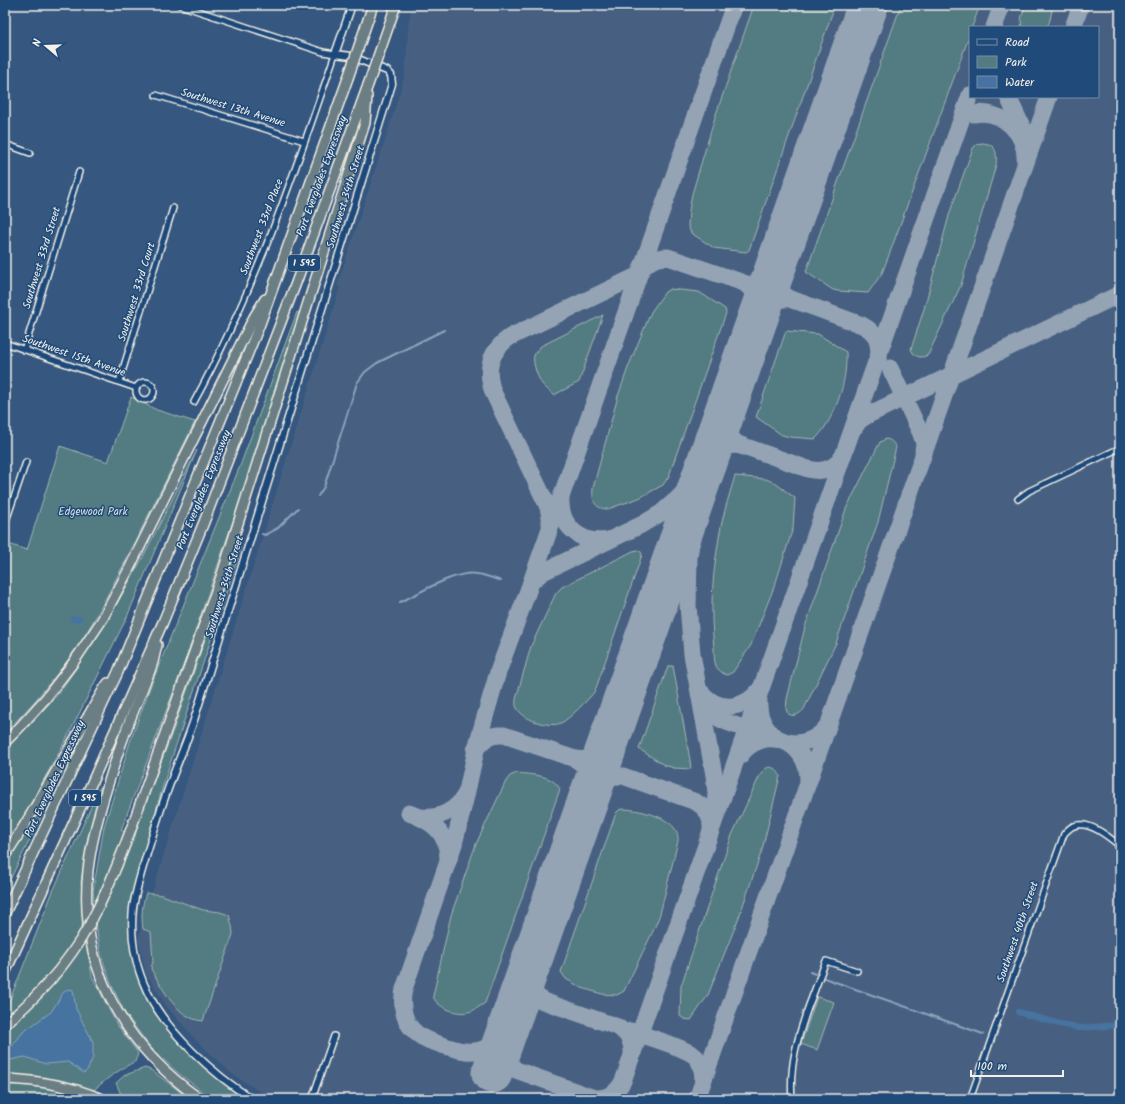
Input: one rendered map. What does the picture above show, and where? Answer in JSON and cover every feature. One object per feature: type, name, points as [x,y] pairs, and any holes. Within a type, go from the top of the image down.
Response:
[{"type":"highway","name":"Port Everglades Expressway","points":[[5,913],[118,672],[257,331],[373,5]]},
{"type":"highway","name":"Port Everglades Expressway","points":[[5,973],[84,802],[163,622],[218,488],[317,228],[396,5]]},
{"type":"highway","points":[[5,1024],[38,995],[74,950],[98,909],[118,864],[222,574],[365,122],[368,85]]},
{"type":"highway","points":[[5,742],[46,698],[73,663],[102,620],[155,518],[254,317],[276,280]]},
{"type":"highway","points":[[163,622],[151,668],[124,735],[92,844],[88,869],[87,910],[90,938],[97,964],[107,992],[121,1018],[137,1042],[158,1065],[183,1087],[200,1099]]},
{"type":"highway","points":[[5,856],[28,820],[105,687],[118,672]]},
{"type":"highway","points":[[5,1079],[33,1080],[51,1083],[78,1090],[102,1099]]},
{"type":"street","points":[[180,5],[322,52],[334,54],[352,5]]},
{"type":"street","name":"Southwest 34th Street","points":[[252,1099],[213,1070],[187,1045],[157,1008],[147,991],[140,974],[133,940],[132,916],[138,882],[167,791],[194,720],[392,84],[391,75],[387,71],[351,56],[334,54]]},
{"type":"street","name":"Southwest 33rd Place","points":[[194,402],[214,365],[237,316],[285,196],[334,54]]},
{"type":"street","name":"Southwest 13th Avenue","points":[[156,95],[304,141]]},
{"type":"street","points":[[5,144],[30,153]]},
{"type":"street","name":"Southwest 33rd Street","points":[[24,350],[79,172]]},
{"type":"street","name":"Southwest 33rd Court","points":[[119,382],[173,208]]},
{"type":"street","name":"Southwest 15th Avenue","points":[[5,343],[136,388]]},
{"type":"street","points":[[1018,499],[1029,491],[1120,448]]},
{"type":"street","points":[[5,524],[7,512],[26,462]]},
{"type":"street","name":"Southwest 40th Street","points":[[970,1099],[1064,834],[1073,826],[1083,824],[1102,832],[1120,846]]},
{"type":"street","points":[[792,1099],[792,1070],[796,1046],[826,961],[857,971]]},
{"type":"street","points":[[312,1099],[334,1036]]},
{"type":"shaded area","points":[[413,5],[1120,5],[1120,1099],[272,1099],[232,1074],[197,1041],[167,1007],[146,974],[138,938],[340,287],[337,286],[405,75],[409,18]]},
{"type":"green space","points":[[754,5],[835,5],[749,250],[746,252],[714,248],[691,233],[688,226],[692,194],[715,117]]},
{"type":"green space","points":[[901,5],[980,5],[972,26],[969,26],[969,37],[882,273],[868,293],[833,290],[806,272]]},
{"type":"green space","points":[[1027,5],[1053,5],[1047,26],[1022,26],[1021,21]]},
{"type":"green space","points":[[982,143],[991,145],[995,150],[996,165],[961,285],[928,355],[922,357],[918,356],[914,354],[911,349],[924,309],[950,212],[973,148],[977,144]]},
{"type":"green space","points":[[670,289],[699,292],[725,309],[726,313],[669,476],[663,485],[639,498],[608,509],[603,509],[595,503],[593,488],[618,396],[651,312],[665,292]]},
{"type":"green space","points":[[297,312],[300,313],[246,483],[185,661],[121,830],[135,837],[138,823],[174,728],[237,548],[240,547],[239,554],[165,779],[130,900],[129,930],[135,967],[155,1012],[179,1042],[203,1067],[245,1099],[212,1099],[177,1072],[150,1047],[125,1013],[111,984],[101,955],[93,891],[104,827],[130,742],[151,685],[240,466]]},
{"type":"green space","points":[[603,315],[579,382],[554,395],[542,384],[537,374],[534,359],[536,352],[541,346]]},
{"type":"green space","points":[[786,331],[818,334],[846,352],[845,372],[838,401],[830,419],[815,439],[782,435],[756,417]]},
{"type":"green space","name":"Edgewood Park","points":[[131,397],[157,410],[195,422],[126,560],[84,637],[62,668],[34,702],[5,733],[5,543],[27,550],[60,446],[108,462]]},
{"type":"green space","points":[[886,439],[892,442],[896,447],[878,522],[836,643],[804,709],[797,715],[791,715],[786,709],[787,699],[805,627],[846,509],[880,442]]},
{"type":"green space","points":[[197,450],[127,617],[70,732],[20,823],[5,841],[5,748],[25,730],[59,693],[102,630],[142,559]]},
{"type":"green space","points":[[735,476],[766,479],[775,483],[795,498],[793,528],[776,582],[751,645],[733,672],[727,675],[718,669],[715,662],[712,596],[719,535]]},
{"type":"green space","points":[[638,550],[642,555],[595,691],[578,709],[561,723],[543,724],[525,716],[516,707],[516,699],[531,646],[556,593],[562,587],[633,551]]},
{"type":"green space","points":[[668,666],[673,666],[691,769],[674,768],[664,765],[639,749]]},
{"type":"green space","points":[[769,767],[776,770],[780,776],[762,850],[739,917],[708,995],[691,1020],[684,1019],[680,1016],[681,986],[708,905],[732,835],[761,773]]},
{"type":"green space","points":[[517,773],[547,778],[552,780],[560,789],[485,1003],[475,1010],[463,1013],[453,1011],[438,1004],[433,996],[451,915],[476,844],[506,781],[510,776]]},
{"type":"green space","points":[[100,787],[102,787],[88,837],[81,882],[87,945],[92,976],[116,1023],[138,1053],[136,1061],[110,1077],[86,1098],[68,1096],[67,1099],[14,1099],[5,1096],[5,1010],[53,891]]},
{"type":"green space","points":[[42,808],[44,809],[41,817],[5,890],[5,861],[28,831]]},
{"type":"green space","points":[[622,809],[635,810],[651,814],[665,820],[676,830],[678,841],[660,914],[624,991],[617,995],[602,994],[582,988],[566,979],[561,972],[616,813]]},
{"type":"green space","points":[[146,893],[162,895],[203,910],[220,912],[229,915],[233,934],[203,1021],[194,1019],[178,1009],[166,994],[151,969],[153,961],[151,932],[143,929],[142,920]]},
{"type":"green space","points":[[817,997],[834,1002],[817,1050],[801,1044]]},
{"type":"green space","points":[[145,1068],[151,1070],[190,1099],[123,1099],[116,1083],[125,1075]]},
{"type":"water","points":[[68,989],[73,990],[76,1009],[93,1042],[93,1057],[88,1069],[84,1073],[68,1062],[46,1064],[25,1057],[5,1061],[5,1049],[13,1045],[23,1032],[51,1012],[63,993]]},
{"type":"waterway","points":[[318,496],[324,487],[357,383],[365,372],[377,363],[444,330]]},
{"type":"waterway","points":[[262,534],[265,535],[278,528],[298,508]]},
{"type":"waterway","points":[[400,602],[438,583],[459,575],[477,574],[501,581]]},
{"type":"waterway","points":[[73,619],[79,619]]},
{"type":"waterway","points":[[810,972],[815,974]]},
{"type":"waterway","points":[[824,978],[983,1034]]},
{"type":"waterway","points":[[1018,1012],[1080,1028],[1120,1025]]},
{"type":"taxiway","points":[[512,1017],[500,1037],[484,1049],[468,1051],[445,1046],[430,1041],[416,1033],[411,1028],[407,1022],[403,1009],[404,989],[454,844],[478,741],[498,672],[529,588],[734,5]]},
{"type":"taxiway","points":[[994,26],[1002,5]]},
{"type":"taxiway","points":[[1073,26],[1081,5]]},
{"type":"taxiway","points":[[594,1098],[612,1094],[618,1089],[623,1081],[969,98]]},
{"type":"taxiway","points":[[1008,98],[1026,135]]},
{"type":"taxiway","points":[[697,1099],[1049,98]]},
{"type":"taxiway","points":[[974,114],[985,113],[994,115],[1011,126],[1022,142],[1025,152],[1025,162]]},
{"type":"taxiway","points":[[641,270],[653,260],[668,257],[744,283],[753,292],[760,312]]},
{"type":"taxiway","points":[[775,269],[779,288],[785,296],[795,301]]},
{"type":"taxiway","points":[[550,524],[548,507],[493,392],[489,376],[491,361],[498,348],[510,337],[639,275]]},
{"type":"taxiway","points":[[855,427],[859,421],[868,415],[1120,294]]},
{"type":"taxiway","points":[[760,312],[774,301],[791,299],[862,325],[874,334],[877,341],[879,356]]},
{"type":"taxiway","points":[[890,368],[921,434],[924,443],[923,452]]},
{"type":"taxiway","points":[[724,414],[727,431],[731,438],[738,444],[808,469],[828,469],[836,464],[843,456]]},
{"type":"taxiway","points":[[710,456],[726,446],[735,445],[744,447]]},
{"type":"taxiway","points":[[531,582],[543,572],[641,525],[661,513],[689,487],[708,459]]},
{"type":"taxiway","points":[[700,483],[689,557],[688,605],[692,654],[714,775],[716,793],[715,808]]},
{"type":"taxiway","points":[[561,498],[561,508],[564,517],[568,525],[574,531],[589,539],[598,541],[608,540]]},
{"type":"taxiway","points":[[701,692],[716,704],[732,706],[748,701],[761,688]]},
{"type":"taxiway","points":[[701,700],[705,707],[718,718],[757,732]]},
{"type":"taxiway","points":[[759,700],[760,714],[765,726],[773,735],[783,741],[795,743],[807,741],[818,735],[828,725]]},
{"type":"taxiway","points":[[475,750],[487,738],[495,735],[504,735],[575,759],[588,771],[590,781],[588,799]]},
{"type":"taxiway","points":[[739,757],[749,747],[760,741],[772,739],[783,741],[793,746],[801,755],[806,767],[808,781]]},
{"type":"taxiway","points":[[575,759],[582,760],[596,756],[610,740]]},
{"type":"taxiway","points":[[587,803],[593,791],[600,782],[609,777],[623,776],[696,802],[708,813],[711,828]]},
{"type":"taxiway","points":[[420,817],[434,817],[447,812],[458,805],[466,793]]},
{"type":"taxiway","points":[[409,813],[425,820],[437,829],[445,842],[448,859]]},
{"type":"taxiway","points":[[530,966],[530,985],[538,997],[543,1001],[618,1027],[630,1040],[632,1056]]},
{"type":"taxiway","points":[[509,1029],[505,1041],[505,1051],[508,1061],[516,1070],[597,1099]]},
{"type":"taxiway","points":[[631,1031],[675,1046],[696,1057],[701,1066],[703,1081]]},
{"type":"runway","points":[[492,1073],[868,5]]}]
